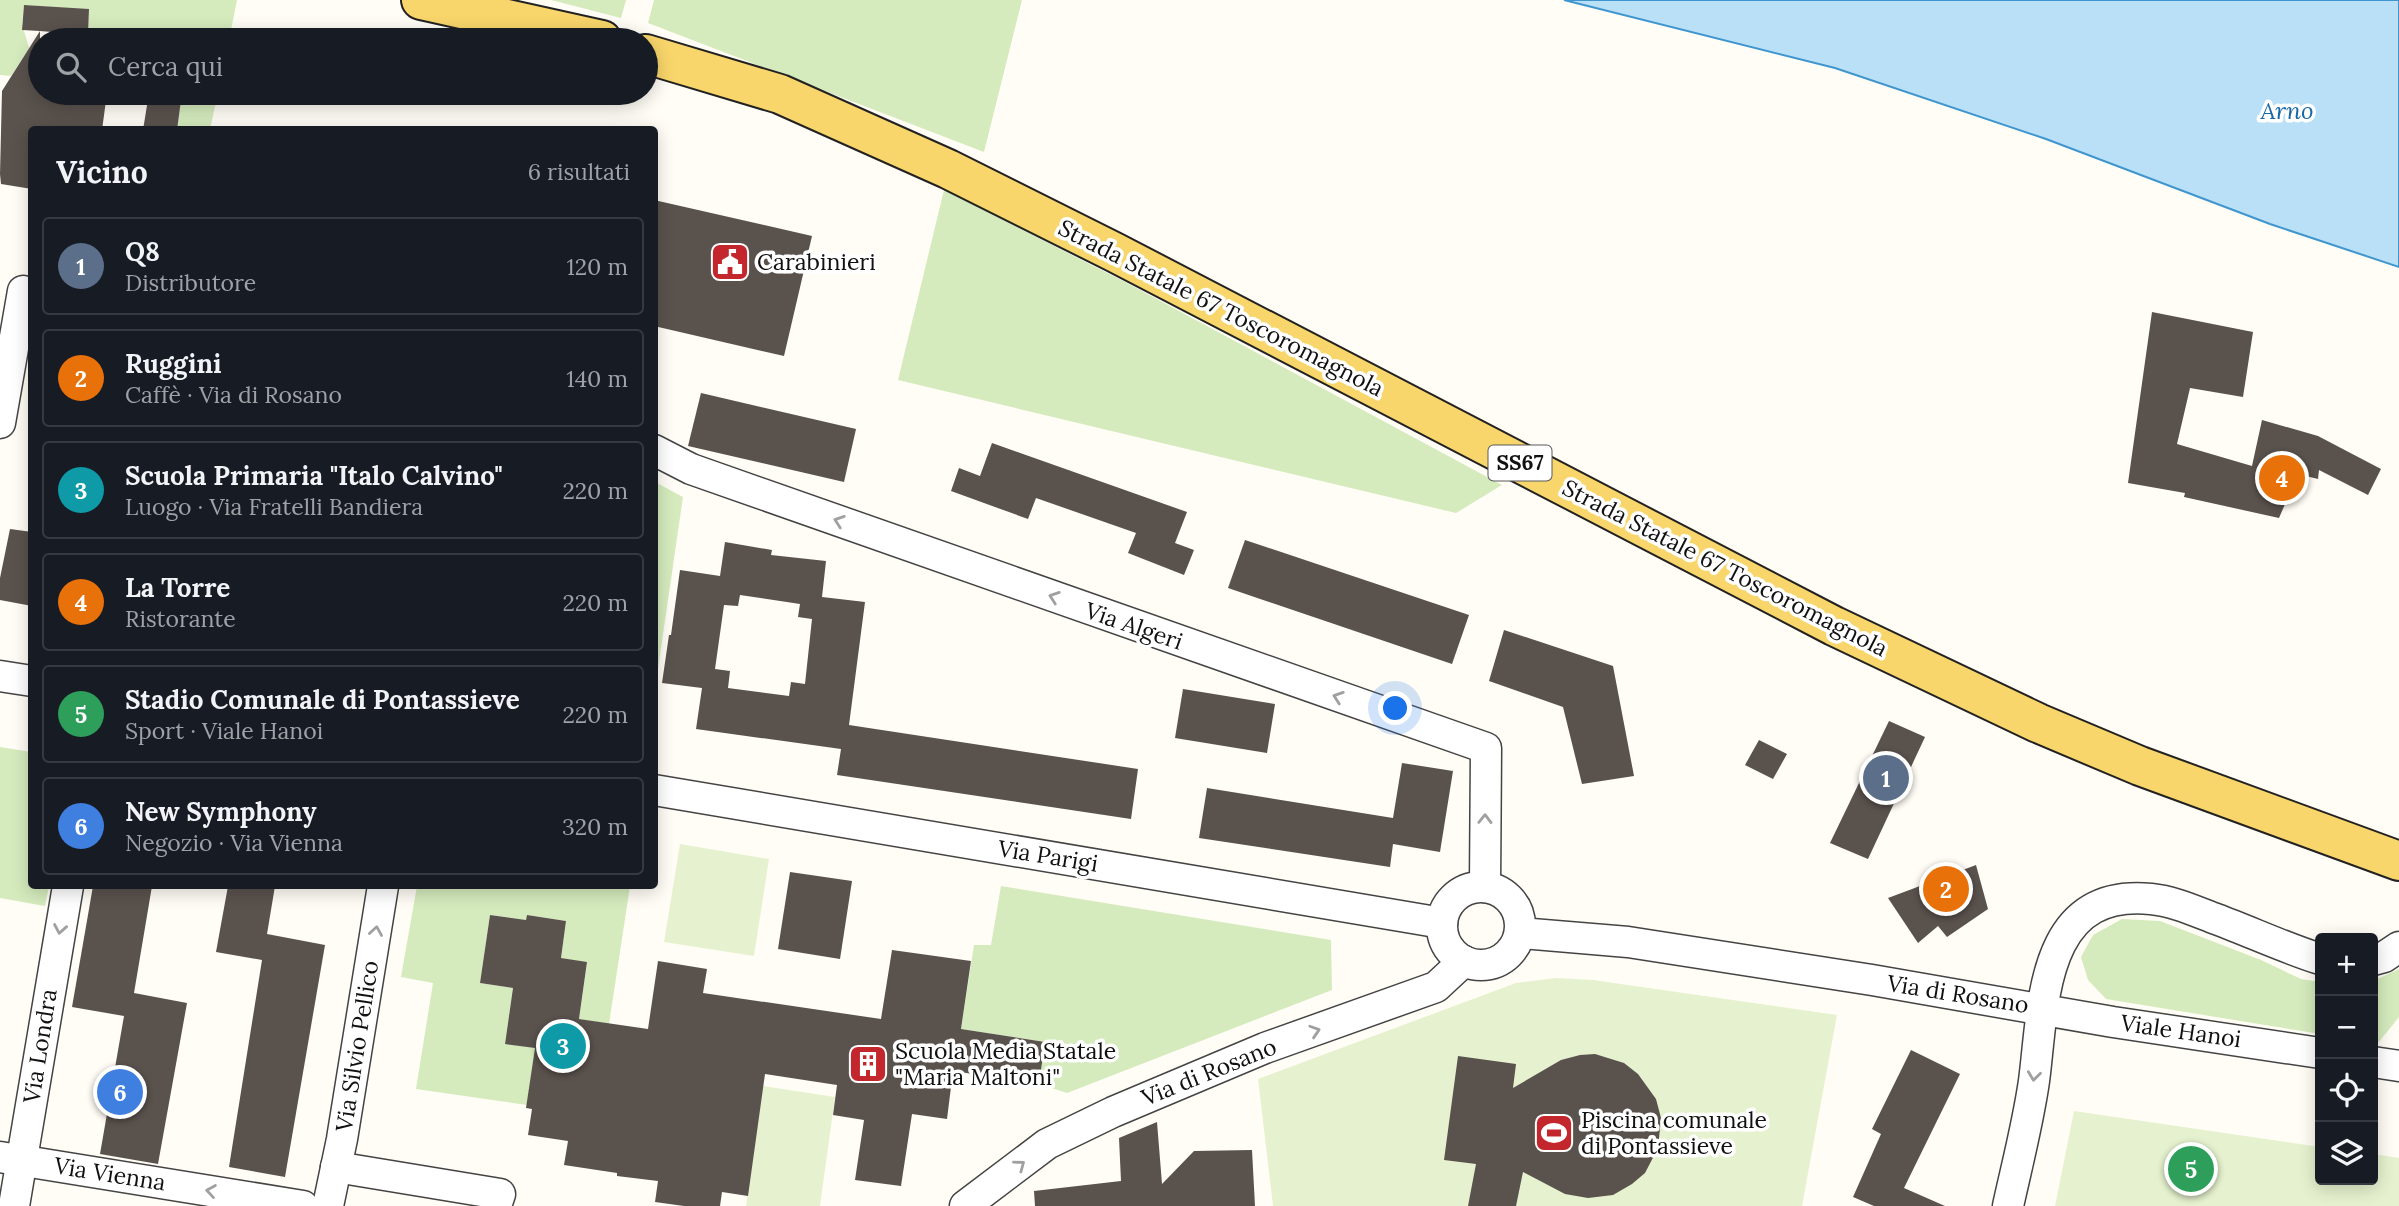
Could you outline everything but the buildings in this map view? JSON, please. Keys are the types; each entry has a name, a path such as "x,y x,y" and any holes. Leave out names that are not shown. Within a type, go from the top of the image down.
{"main road":[{"path":"421,0 548,28"},
{"name":"Strada Statale 67 Toscoromagnola","path":"658,58 780,94 948,169 1138,264 1822,620 2038,723 2140,766 2399,861"}],"street":[{"path":"0,423 18,290"},
{"name":"Via Algeri","path":"658,452 691,469 1486,748 1485,887"},
{"path":"0,677 28,680"},
{"name":"Via Parigi","path":"658,791 1442,923"},
{"path":"1485,887 1497,890 1516,906 1521,933 1511,953 1484,966 1464,961 1450,949 1442,923 1454,898 1473,888 1485,887"},
{"name":"Via Londra","path":"14,1206 11,1159 67,889"},
{"name":"Via Silvio Pellico","path":"328,1206 382,889"},
{"name":"Via di Rosano","path":"1521,933 1628,942 2042,1008 2053,956 2062,941 2088,911 2119,899 2152,899 2172,903 2315,957"},
{"path":"2378,959 2399,947"},
{"name":"Via di Rosano","path":"970,1204 1048,1144 1113,1112 1265,1048 1436,987 1464,961"},
{"path":"2008,1206 2033,1084 2042,1008"},
{"name":"Viale Hanoi","path":"2042,1008 2113,1022 2315,1052"},
{"path":"2378,1063 2399,1066"},
{"name":"Via Vienna","path":"11,1159 303,1206"},
{"path":"336,1167 498,1200"}],"green space":[{"path":"0,0 237,0 231,28 88,28 89,10 24,5 22,24 28,50 11,76 0,75"},
{"path":"551,0 626,0 621,18"},
{"path":"654,0 1022,0 984,152 648,23"},
{"path":"180,105 215,105 211,126 178,126"},
{"path":"944,190 1127,283 1502,485 1456,513 898,380"},
{"path":"658,484 683,497 658,668"},
{"path":"0,747 28,752 28,889 48,889 45,906 0,898"},
{"path":"680,844 769,859 754,956 664,942"},
{"path":"1001,886 1331,940 1332,990 1067,1093 1039,1084 1045,1042 961,1029 974,945 991,945"},
{"path":"416,889 630,889 609,1024 579,1019 587,963 561,958 566,921 527,915 526,920 490,915 480,983 513,988 505,1043 535,1048 527,1105 416,1089 433,983 401,977"},
{"path":"2122,919 2160,921 2261,960 2301,979 2315,981 2315,1033 2106,999 2088,980 2081,957 2093,935"},
{"path":"2399,969 2399,1017 2378,1043 2378,996 2378,979"},
{"path":"1556,978 1593,980 1837,1015 1802,1206 1273,1206 1258,1079 1516,983"},
{"path":"763,1086 835,1097 820,1206 746,1206"},
{"path":"2074,1111 2315,1146 2315,1185 2378,1185 2378,1155 2399,1158 2399,1206 2055,1206"}],"water":[{"name":"Arno","path":"1564,0 2399,0 2399,267 2270,224 2046,139 1835,68"}],"place":[{"name":"Carabinieri","path":"730,262"},
{"name":"La Torre","path":"2282,478"},
{"name":"Q8","path":"1886,778"},
{"name":"Ruggini","path":"1946,889"},
{"name":"Scuola Primaria \"Italo Calvino\"","path":"563,1046"},
{"name":"Scuola Media Statale \"Maria Maltoni\"","path":"868,1064"},
{"name":"New Symphony","path":"120,1092"},
{"name":"Piscina comunale di Pontassieve","path":"1554,1133"},
{"name":"Stadio Comunale di Pontassieve","path":"2191,1169"}]}
